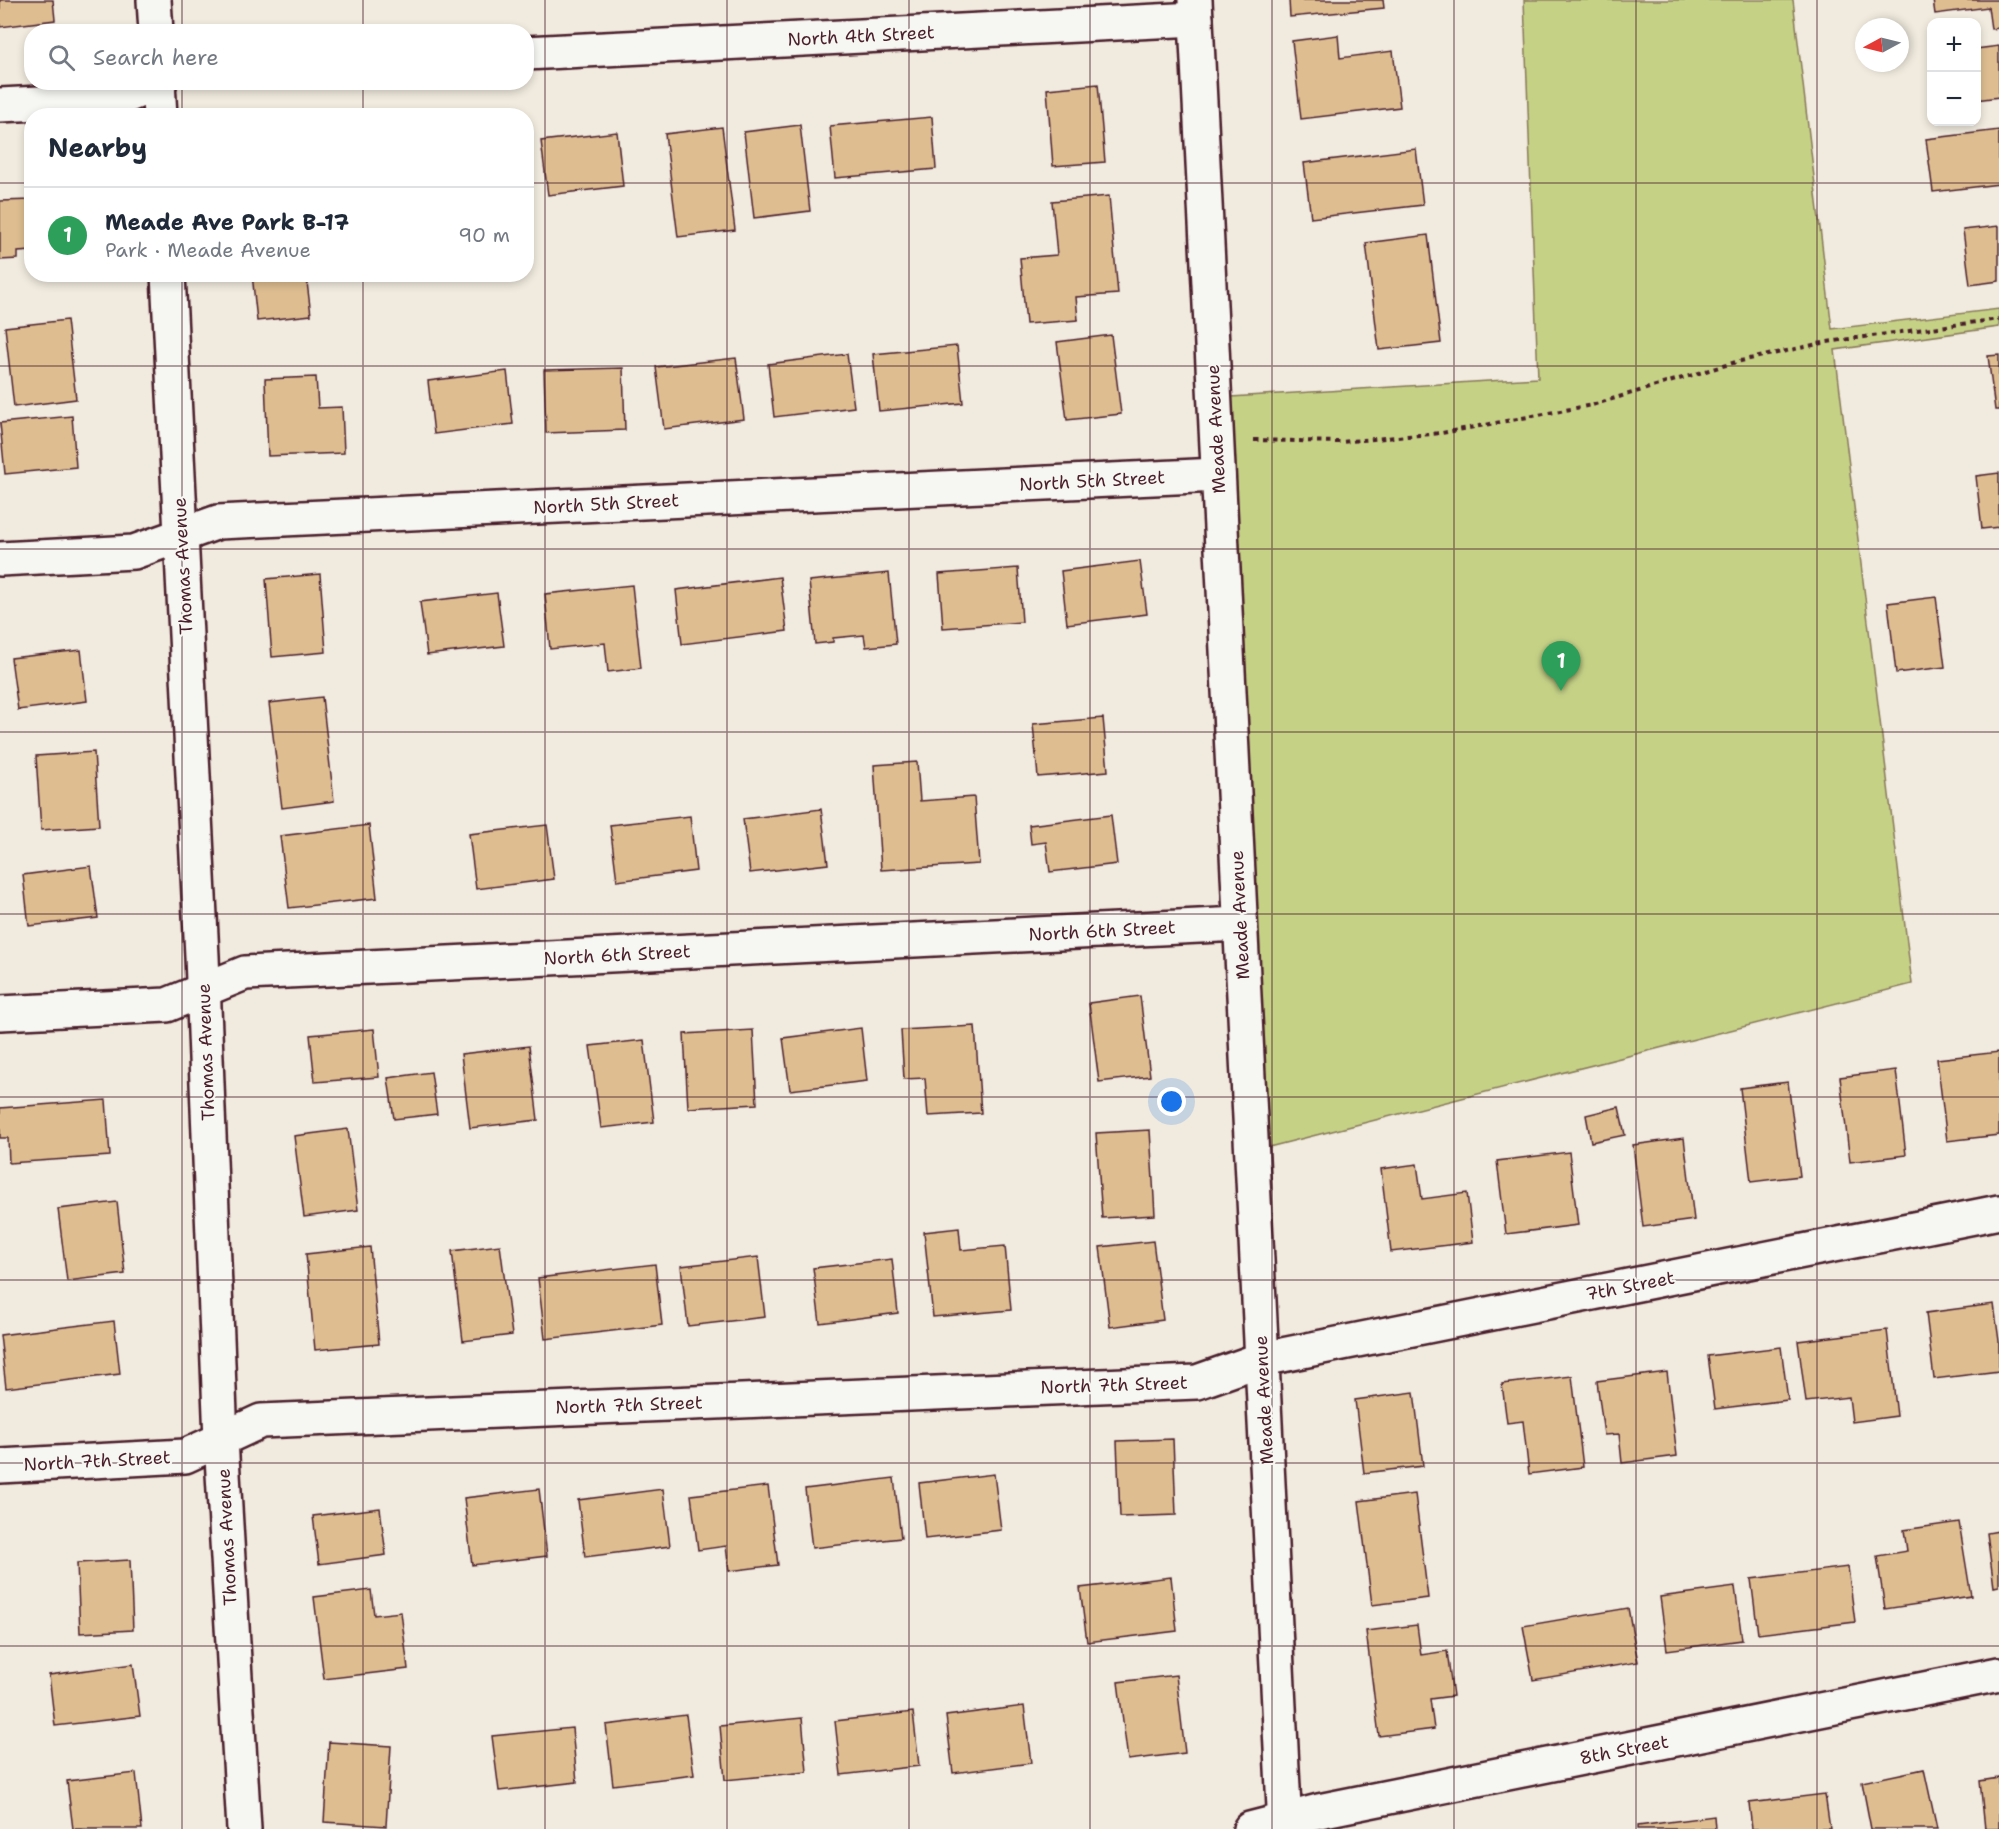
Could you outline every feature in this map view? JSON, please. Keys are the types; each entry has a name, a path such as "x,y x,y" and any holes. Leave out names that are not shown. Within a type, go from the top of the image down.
{"street":[{"path":"154,0 156,24"},
{"name":"North 4th Street","path":"534,52 1196,9"},
{"name":"Meade Avenue","path":"1196,9 1284,1824"},
{"path":"0,105 118,99 141,90"},
{"path":"159,90 160,108"},
{"name":"Thomas Avenue","path":"168,282 203,990 221,1440 244,1829"},
{"name":"North 5th Street","path":"0,559 134,552 218,522 1218,475"},
{"name":"North 6th Street","path":"0,1013 167,1005 245,973 1240,924"},
{"name":"7th Street","path":"1262,1359 1999,1212"},
{"name":"North 7th Street","path":"0,1466 185,1456 261,1421 1197,1382 1262,1359"},
{"name":"8th Street","path":"1250,1829 1284,1824 1999,1674"}],"path":[{"path":"1253,440 1340,442 1442,433 1592,405 1736,362 1827,342 1999,319"}],"green space":[{"path":"1524,0 1793,0 1832,329 1999,309 1999,327 1835,350 1912,984 1269,1147 1231,397 1538,378"}],"building":[{"path":"0,0 53,0 55,20 0,27"},
{"path":"1289,0 1383,0 1384,8 1290,17"},
{"path":"1933,0 1999,0 1999,28 1991,29 1988,7 1935,14"},
{"path":"1338,35 1340,58 1393,51 1400,107 1301,119 1292,41"},
{"path":"1999,46 1999,97 1981,99 1981,48"},
{"path":"1098,84 1105,162 1053,166 1047,89"},
{"path":"932,117 936,169 835,178 830,126"},
{"path":"800,125 810,211 754,218 744,132"},
{"path":"722,127 735,230 678,237 665,134"},
{"path":"1999,130 1999,184 1933,192 1926,139"},
{"path":"617,132 623,186 548,195 541,141"},
{"path":"1416,149 1423,205 1311,218 1304,163"},
{"path":"1109,196 1118,294 1076,297 1078,320 1026,324 1020,258 1057,255 1052,201"},
{"path":"24,200 24,252 18,252 18,259 0,260 0,201"},
{"path":"1999,226 1999,281 1970,285 1963,230"},
{"path":"1428,235 1441,343 1379,350 1366,243"},
{"path":"253,282 307,282 311,315 257,321"},
{"path":"67,320 76,399 14,407 5,327"},
{"path":"1111,335 1121,414 1067,420 1057,342"},
{"path":"957,346 963,403 879,411 873,354"},
{"path":"847,354 854,407 774,417 768,364"},
{"path":"1999,355 1999,410 1995,410 1988,356"},
{"path":"736,358 744,419 664,429 656,367"},
{"path":"623,368 625,430 546,433 544,370"},
{"path":"507,371 513,424 434,434 428,381"},
{"path":"316,377 318,408 342,407 344,453 268,456 265,379"},
{"path":"72,416 76,467 5,474 0,423"},
{"path":"1999,473 1999,527 1982,529 1976,476"},
{"path":"1140,561 1147,614 1067,624 1061,571"},
{"path":"1018,568 1022,622 943,628 939,574"},
{"path":"889,573 896,644 866,647 864,635 833,638 833,642 815,644 809,581"},
{"path":"320,574 326,652 272,657 266,579"},
{"path":"780,577 787,631 682,644 676,590"},
{"path":"632,585 641,668 608,672 605,643 550,649 545,594"},
{"path":"497,593 504,646 427,655 420,602"},
{"path":"1936,597 1945,667 1896,673 1888,603"},
{"path":"81,650 87,701 18,710 11,658"},
{"path":"322,697 334,801 282,808 269,703"},
{"path":"1103,718 1108,771 1038,777 1033,724"},
{"path":"94,752 99,826 41,830 36,756"},
{"path":"917,762 920,801 974,797 979,864 881,870 874,765"},
{"path":"821,809 828,864 750,873 743,819"},
{"path":"1111,815 1117,864 1050,872 1046,842 1031,844 1029,825"},
{"path":"690,816 696,871 617,881 610,825"},
{"path":"369,825 377,898 289,908 280,836"},
{"path":"547,825 554,879 476,889 469,834"},
{"path":"91,866 98,918 29,926 23,875"},
{"path":"1140,996 1150,1076 1099,1082 1089,1003"},
{"path":"975,1026 981,1113 928,1116 925,1078 904,1079 901,1030"},
{"path":"861,1028 867,1081 790,1090 783,1038"},
{"path":"374,1029 379,1077 315,1082 310,1035"},
{"path":"753,1030 757,1104 688,1108 684,1034"},
{"path":"644,1040 654,1122 601,1128 590,1046"},
{"path":"529,1046 538,1120 470,1128 461,1054"},
{"path":"1999,1052 1999,1135 1947,1141 1937,1059"},
{"path":"1896,1070 1906,1155 1850,1162 1840,1077"},
{"path":"431,1072 437,1114 394,1119 388,1078"},
{"path":"1788,1082 1800,1176 1751,1182 1740,1088"},
{"path":"106,1100 110,1156 9,1163 8,1138 0,1138 0,1108"},
{"path":"1619,1107 1625,1135 1591,1142 1586,1115"},
{"path":"348,1129 358,1210 304,1217 294,1136"},
{"path":"1150,1130 1155,1215 1102,1218 1096,1133"},
{"path":"1684,1138 1694,1220 1643,1227 1633,1145"},
{"path":"1569,1152 1578,1225 1506,1234 1497,1161"},
{"path":"1417,1164 1422,1199 1467,1193 1473,1242 1391,1252 1381,1169"},
{"path":"117,1202 125,1274 67,1281 58,1209"},
{"path":"959,1228 961,1250 1005,1246 1011,1310 933,1317 924,1232"},
{"path":"1153,1241 1163,1320 1110,1327 1100,1247"},
{"path":"500,1245 512,1335 463,1341 452,1251"},
{"path":"370,1247 379,1344 315,1350 306,1254"},
{"path":"758,1257 765,1317 688,1326 681,1266"},
{"path":"892,1259 898,1313 820,1323 813,1268"},
{"path":"655,1264 662,1325 545,1339 538,1278"},
{"path":"1994,1304 1999,1341 1999,1371 1934,1379 1926,1313"},
{"path":"114,1321 120,1374 6,1388 0,1335"},
{"path":"1887,1330 1897,1416 1852,1422 1849,1397 1806,1402 1798,1341"},
{"path":"1781,1347 1788,1400 1715,1409 1708,1356"},
{"path":"1667,1372 1677,1456 1622,1463 1619,1434 1604,1435 1597,1381"},
{"path":"1572,1376 1583,1467 1529,1474 1523,1421 1507,1423 1502,1384"},
{"path":"1414,1392 1423,1466 1364,1473 1355,1400"},
{"path":"1173,1439 1176,1515 1120,1517 1117,1441"},
{"path":"994,1474 1001,1530 925,1539 919,1483"},
{"path":"894,1478 901,1538 812,1548 805,1489"},
{"path":"768,1486 778,1565 729,1571 726,1546 698,1550 691,1495"},
{"path":"539,1489 547,1556 472,1565 464,1498"},
{"path":"663,1489 670,1546 585,1557 578,1500"},
{"path":"1415,1494 1428,1598 1372,1605 1359,1501"},
{"path":"380,1508 386,1555 319,1564 313,1516"},
{"path":"1959,1522 1971,1596 1885,1609 1877,1556 1907,1551 1904,1530"},
{"path":"1999,1531 1999,1586 1994,1587 1987,1533"},
{"path":"130,1560 133,1630 80,1633 77,1563"},
{"path":"1848,1567 1855,1622 1758,1634 1751,1579"},
{"path":"1171,1577 1177,1631 1087,1642 1080,1588"},
{"path":"1735,1587 1742,1640 1667,1650 1660,1597"},
{"path":"371,1590 374,1615 401,1612 408,1669 324,1679 314,1597"},
{"path":"1628,1608 1638,1662 1533,1680 1523,1626"},
{"path":"1417,1625 1421,1655 1447,1651 1453,1696 1430,1699 1434,1729 1379,1736 1366,1631"},
{"path":"133,1664 140,1716 55,1726 49,1675"},
{"path":"1176,1675 1185,1753 1128,1760 1118,1682"},
{"path":"1024,1706 1031,1763 953,1773 946,1716"},
{"path":"913,1712 919,1766 841,1775 835,1721"},
{"path":"686,1715 694,1775 613,1785 606,1725"},
{"path":"802,1718 807,1772 725,1780 720,1726"},
{"path":"572,1728 577,1782 499,1791 492,1736"},
{"path":"329,1742 391,1746 386,1826 324,1822"},
{"path":"1924,1769 1937,1829 1871,1829 1862,1782"},
{"path":"136,1773 142,1829 73,1829 67,1781"},
{"path":"1999,1778 1999,1829 1985,1829 1980,1781"},
{"path":"1825,1794 1830,1829 1752,1829 1749,1803"},
{"path":"1714,1816 1715,1829 1638,1829 1638,1826"}],"place":[{"name":"Meade Ave Park B-17","path":"1561,691"}]}
